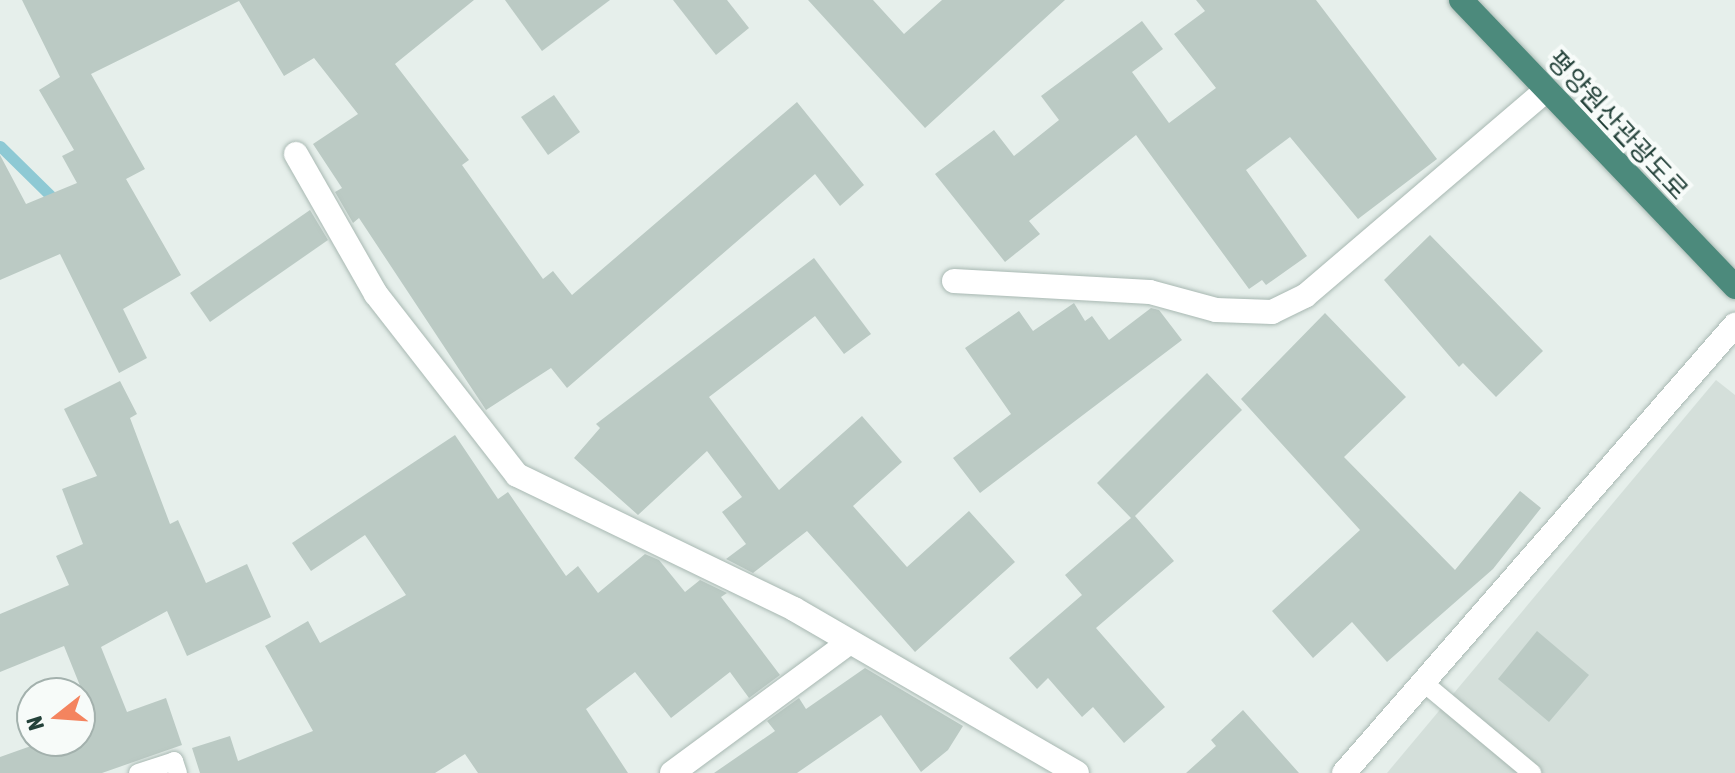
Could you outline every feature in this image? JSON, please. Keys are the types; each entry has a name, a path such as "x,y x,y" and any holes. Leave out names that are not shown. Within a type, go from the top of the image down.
{"highway":[{"name":"평양원산관광도로","path":"1461,0 1735,287"}],"street":[{"path":"954,281 1150,292 1216,310 1272,312 1305,296 1545,91"},
{"path":"296,154 376,294 517,475 794,609 847,644 1063,771"},
{"path":"1344,773 1735,325"},
{"path":"672,773 847,644"}],"lane":[{"path":"1424,683 1532,773"},
{"path":"138,773 174,761 178,773"}],"shaded area":[{"path":"1716,380 1735,395 1735,773 1387,773"}],"building":[{"path":"22,0 474,0 395,64 469,160 462,165 543,279 553,271 572,295 797,102 864,185 840,206 815,174 567,388 551,368 486,410 359,218 353,223 335,192 342,188 313,144 358,114 314,58 284,76 239,1 91,74 145,169 126,179 181,275 123,309 147,358 119,373 60,254 0,280 0,155 26,204 77,183 62,156 74,150 39,90 60,77"},
{"path":"505,0 610,0 542,51"},
{"path":"673,0 727,0 749,28 716,55"},
{"path":"808,0 873,0 904,34 942,0 1065,0 925,128"},
{"path":"1196,0 1316,0 1437,159 1358,219 1290,137 1246,170 1307,256 1266,285 1262,280 1249,289 1136,135 1029,221 1040,234 1005,262 935,174 994,130 1014,156 1059,120 1041,96 1142,21 1163,49 1132,72 1169,123 1216,88 1174,34 1205,11"},
{"path":"554,95 580,132 548,155 521,117"},
{"path":"310,210 328,240 210,322 190,293"},
{"path":"1430,235 1543,351 1496,397 1463,363 1459,367 1384,280"},
{"path":"814,258 871,334 844,354 815,316 709,397 779,490 862,416 902,462 853,506 907,567 969,511 1015,562 915,652 807,531 753,573 726,559 746,544 722,512 742,497 707,451 638,515 574,458 600,428 596,424"},
{"path":"1074,303 1085,321 1092,316 1109,340 1151,308 1159,310 1182,340 980,493 953,458 1011,414 965,348 1019,311 1033,331"},
{"path":"1325,313 1406,397 1344,457 1455,570 1520,491 1541,508 1493,569 1387,662 1352,622 1313,658 1272,611 1360,530 1241,399"},
{"path":"1207,373 1242,410 1135,516 1174,561 1096,628 1165,707 1124,743 1093,707 1082,717 1048,678 1037,689 1009,658 1082,595 1065,575 1131,518 1097,483"},
{"path":"120,381 137,414 130,418 170,524 178,520 206,583 247,564 271,617 187,656 167,611 101,647 127,712 166,698 182,745 102,773 0,773 0,757 16,751 16,757 96,757 96,677 76,677 64,646 0,672 0,614 69,585 56,556 83,544 62,489 97,476 64,409"},
{"path":"455,435 498,499 508,492 566,576 578,566 598,593 645,554 659,560 685,592 700,580 727,593 721,597 780,675 749,698 730,672 671,718 635,672 586,709 628,773 478,773 465,754 435,773 200,773 192,748 230,736 238,761 313,731 265,646 308,621 320,643 406,595 365,535 311,571 292,543"},
{"path":"1537,631 1589,675 1549,722 1498,679"},
{"path":"865,668 963,726 948,750 921,772 881,715 797,773 714,773 775,731 767,721 799,698 806,709"},
{"path":"1243,710 1299,773 1186,773 1216,746 1211,740"}],"waterway":[{"path":"0,146 58,203"}]}
